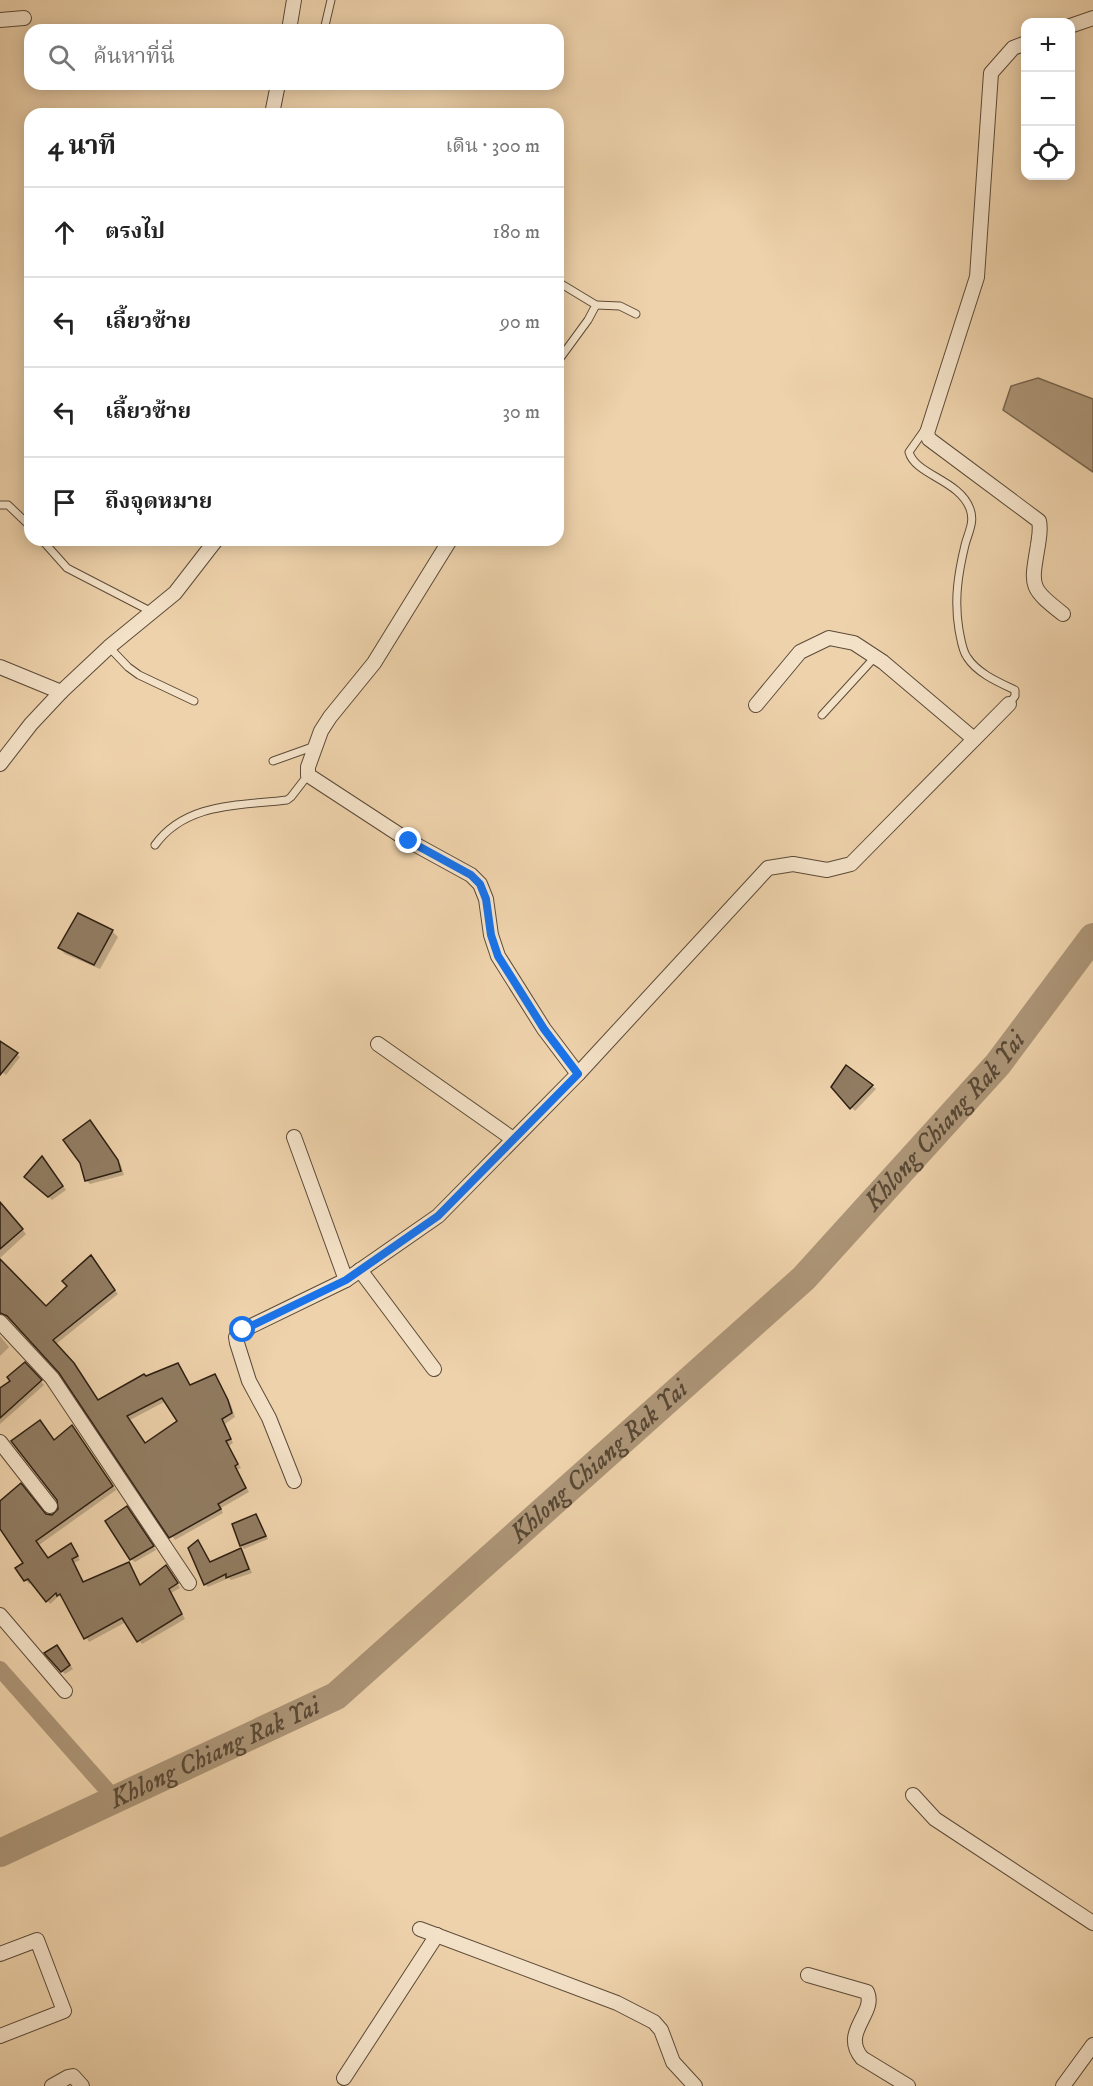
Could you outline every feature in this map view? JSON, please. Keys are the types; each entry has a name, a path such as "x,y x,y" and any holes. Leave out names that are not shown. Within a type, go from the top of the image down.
{"street":[{"path":"290,24 294,0"},
{"path":"0,20 24,18"},
{"path":"1075,25 1093,18"},
{"path":"1021,45 1013,48 991,73 976,277 927,433 929,439 1039,521 1039,537 1033,573 1035,588 1046,601 1063,614"},
{"path":"273,108 277,90"},
{"path":"0,764 60,692 109,647 175,593 211,546"},
{"path":"446,546 370,669 321,731 308,767 308,775 409,841 471,875 480,884 486,899 491,935 498,956 544,1029 578,1074"},
{"path":"756,705 801,652 829,638 854,643 875,657 974,739"},
{"path":"0,667 60,692"},
{"path":"294,1481 269,1418 249,1381 236,1337 239,1332 346,1280 438,1216 578,1074 768,868 793,864 827,870 851,864 1009,704"},
{"path":"378,1044 513,1139"},
{"path":"294,1137 346,1280"},
{"path":"360,1270 434,1369"},
{"path":"0,1322 52,1378 189,1583"},
{"path":"0,1442 50,1506"},
{"path":"0,1615 65,1691"},
{"path":"913,1795 935,1819 1093,1923"},
{"path":"420,1929 642,2014 661,2030 673,2061 695,2086"},
{"path":"344,2078 437,1935"},
{"path":"0,1954 37,1940 64,2011 0,2036"},
{"path":"808,1975 867,1992 868,2001 855,2037 854,2045 857,2052 862,2058 908,2086"},
{"path":"1063,2086 1093,2045"},
{"path":"52,2086 68,2076 73,2076 82,2086"}],"lane":[{"path":"325,24 331,0"},
{"path":"564,286 595,307 620,306 636,314"},
{"path":"564,353 595,307"},
{"path":"928,426 909,452 917,465 964,497 971,512 972,523 956,586 956,610 960,638 966,656 981,672 1015,690 1015,696 1009,704"},
{"path":"0,505 8,506 24,521"},
{"path":"47,546 67,568 152,612"},
{"path":"109,647 139,675 194,701"},
{"path":"822,715 875,657"},
{"path":"273,761 315,746"},
{"path":"155,845 172,826 200,812 212,808 286,800 308,775"}],"shaded area":[{"path":"1038,378 1093,399 1093,472 1003,410 1011,386"}],"building":[{"path":"78,913 113,930 94,965 58,948"},
{"path":"0,1041 18,1053 0,1075"},
{"path":"846,1065 873,1085 850,1109 831,1087"},
{"path":"90,1120 118,1160 121,1171 85,1181 80,1163 63,1140"},
{"path":"42,1156 63,1186 48,1197 24,1177"},
{"path":"0,1202 23,1229 0,1249"},
{"path":"91,1255 115,1290 53,1340 74,1363 98,1400 144,1374 146,1376 178,1363 190,1385 215,1374 228,1400 232,1413 222,1419 231,1439 226,1441 238,1464 235,1466 246,1488 218,1504 221,1509 169,1538 59,1373 7,1316 0,1313 0,1259 46,1306 67,1286 62,1281","holes":["162,1398 177,1421 145,1443 127,1416"]},
{"path":"25,1362 42,1380 0,1418 0,1388 10,1381 7,1377"},
{"path":"40,1420 54,1440 72,1425 113,1486 36,1541 48,1558 71,1543 78,1556 72,1559 83,1582 129,1562 140,1585 166,1565 178,1583 169,1589 182,1614 137,1642 122,1618 84,1639 60,1594 57,1596 56,1593 46,1602 28,1579 24,1581 15,1568 23,1563 0,1529 0,1501 21,1483 46,1514 52,1515 58,1509 57,1500 11,1441"},
{"path":"127,1506 154,1546 130,1560 105,1521"},
{"path":"256,1514 266,1536 240,1546 232,1524"},
{"path":"198,1540 210,1562 241,1548 249,1569 226,1578 226,1574 204,1585 188,1548"},
{"path":"57,1645 70,1665 61,1672 44,1653"}],"waterway":[{"name":"Khlong Chiang Rak Yai","path":"0,1853 336,1696 804,1278 998,1064 1093,937"},
{"path":"0,1669 115,1799"}],"route":[{"path":"243,1330 346,1280 438,1216 578,1074 544,1029 498,956 491,935 486,899 480,884 471,875 409,841"}]}
